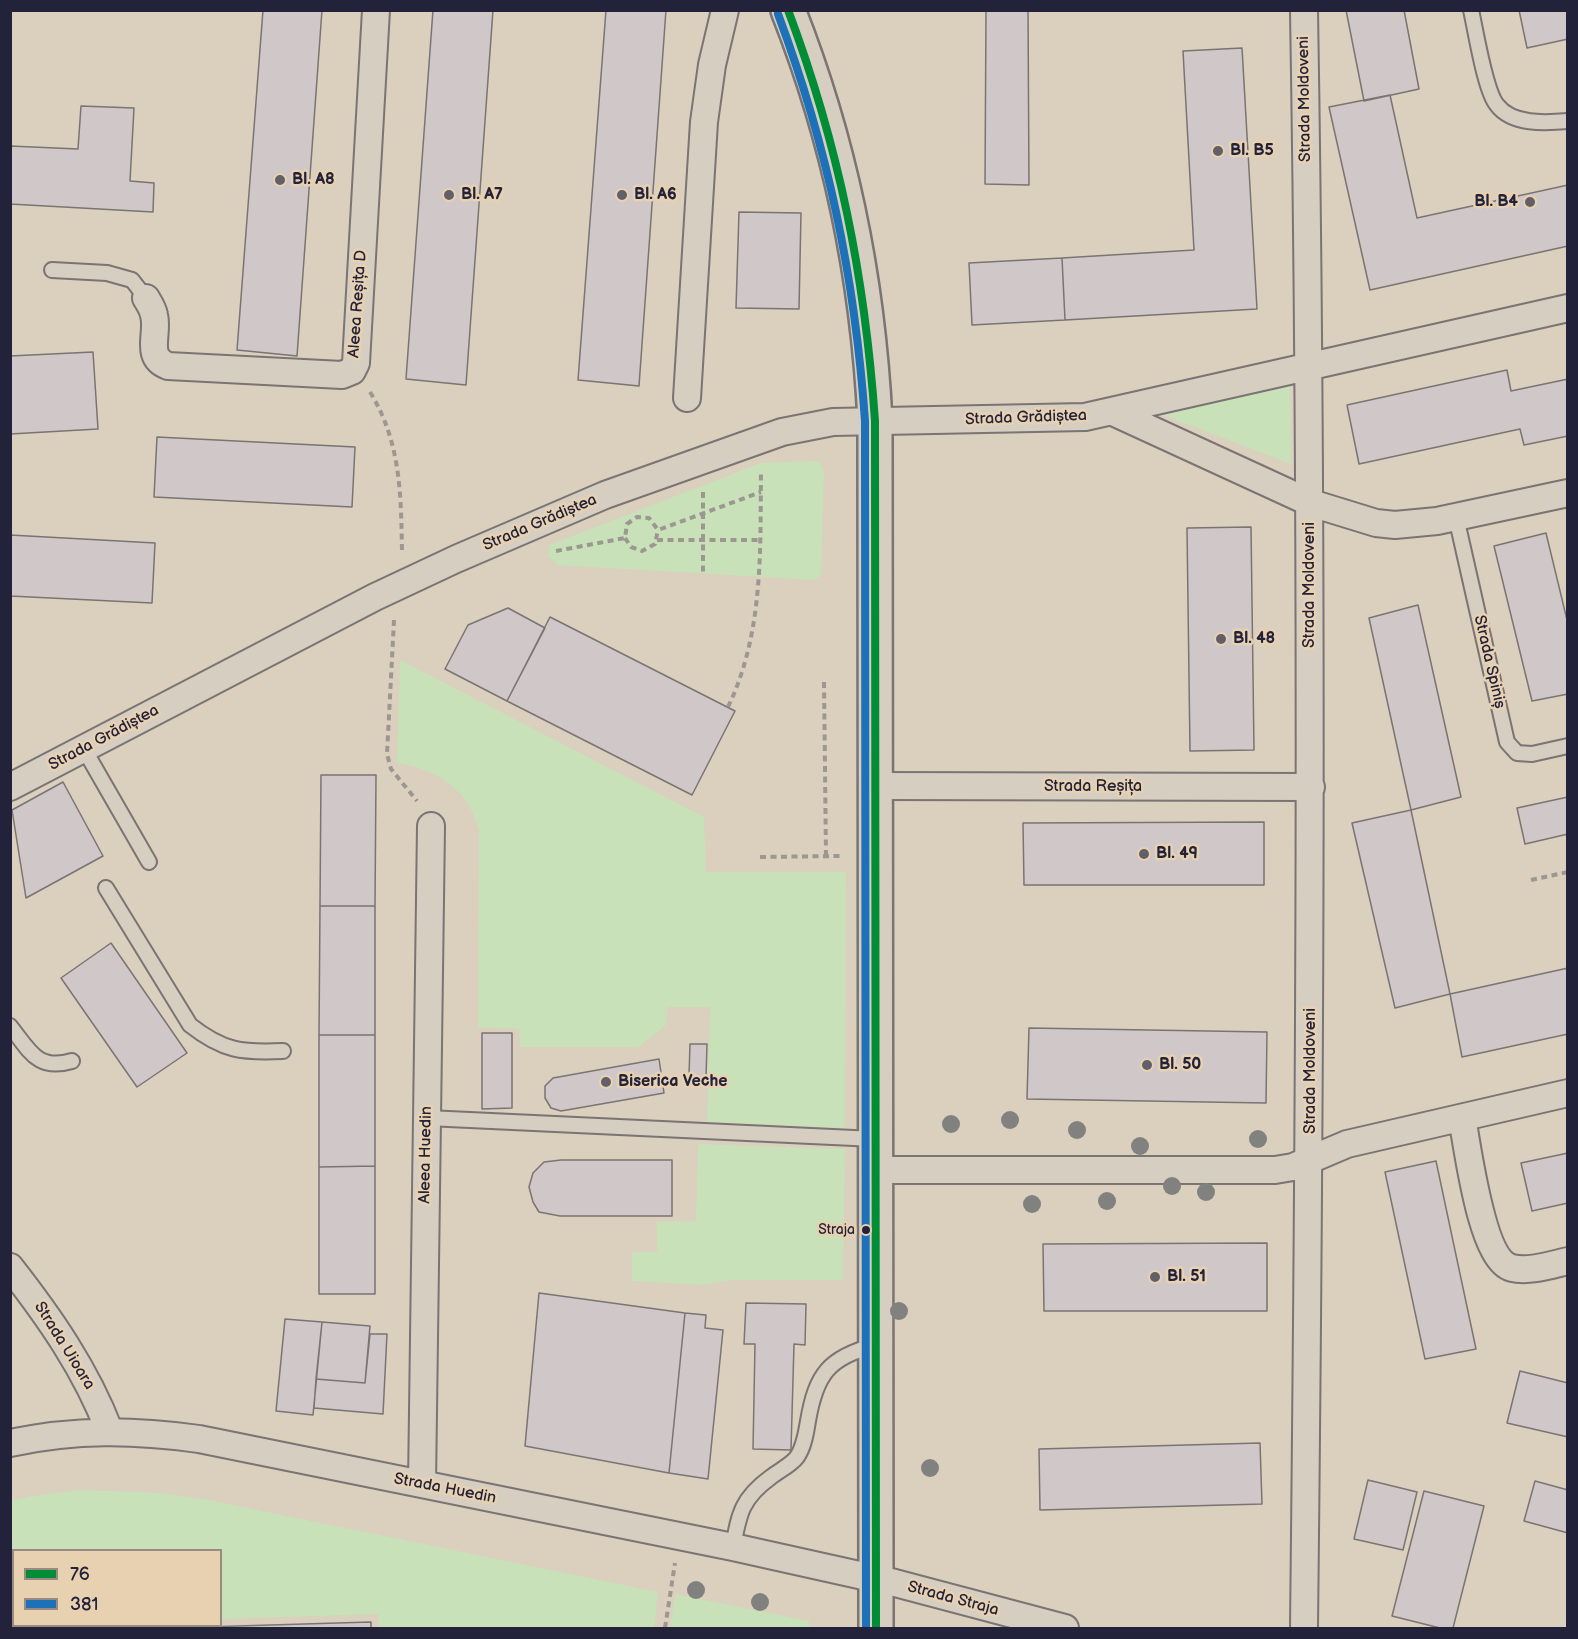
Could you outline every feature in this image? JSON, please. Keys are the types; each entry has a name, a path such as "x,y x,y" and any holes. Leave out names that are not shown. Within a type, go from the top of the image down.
{"street":[{"name":"Aleea Reșița D","path":"146,298 155,316 154,353 160,363 168,366 342,375 352,371 356,363 376,10"},
{"path":"687,398 704,122 712,65 725,10"},
{"path":"788,10 834,148 858,250 870,332 875,421 876,1629"},
{"name":"Strada Moldoveni","path":"1304,10 1311,504 1310,1159 1304,1629"},
{"name":"Strada Grădiștea","path":"10,787 402,584 605,495 762,438 818,424 1085,417 1568,308"},
{"path":"1113,412 1311,504 1352,518 1386,524 1413,524 1568,493"},
{"name":"Strada Reșița","path":"876,786 1311,787"},
{"name":"Aleea Huedin","path":"422,1484 431,826"},
{"name":"Strada Moldoveni","path":"1310,1159 1347,1144 1568,1093"},
{"path":"1462,1118 1487,1239 1498,1259 1512,1268 1538,1267 1568,1261"},
{"path":"875,1155 1275,1170 1293,1167 1310,1159"},
{"name":"Strada Uioara","path":"10,1267 76,1361 97,1399 109,1430"},
{"name":"Strada Huedin","path":"10,1443 55,1434 109,1430 199,1439 680,1536 876,1579"},
{"name":"Strada Straja","path":"876,1579 1065,1629"}],"lane":[{"path":"1471,10 1489,88 1496,105 1510,116 1527,121 1568,121"},
{"path":"52,270 107,273 132,280 146,298"},
{"name":"Strada Spiniș","path":"1456,517 1507,742 1516,753 1532,754 1568,746"},
{"path":"84,749 149,862"},
{"path":"106,888 190,1025 210,1040 228,1048 250,1053 283,1051"},
{"path":"10,1026 42,1063 51,1066 72,1061"},
{"path":"427,1118 875,1155"},
{"path":"733,1547 739,1514 746,1499 797,1457 806,1432 812,1399 827,1369 844,1356 876,1345"}],"path":[{"path":"352,371 365,385 380,409 394,445 401,481 402,584"},
{"path":"728,707 743,671 756,618 762,438"},
{"path":"703,486 704,572"},
{"path":"658,530 761,492"},
{"path":"637,517 649,518 658,530 657,540 652,547 642,551 631,548 625,538 627,524 637,517"},
{"path":"556,551 625,538"},
{"path":"657,540 760,540"},
{"path":"394,620 387,754 391,769 424,808 431,826"},
{"path":"824,682 826,856"},
{"path":"760,857 876,855"},
{"path":"1531,880 1568,872"},
{"path":"665,1629 680,1536"}],"green space":[{"path":"1290,386 1291,464 1158,413"},
{"path":"818,461 824,470 821,575 814,580 557,565 548,556 549,545 761,463"},
{"path":"400,660 704,817 706,872 846,872 845,1128 707,1122 710,1007 668,1007 666,1025 638,1047 520,1047 519,1029 478,1027 479,832 468,804 450,784 426,771 397,763"},
{"path":"698,1144 845,1149 843,1280 732,1280 701,1285 632,1281 632,1252 657,1252 657,1222 696,1221"},
{"path":"80,1490 160,1493 209,1500 658,1592 654,1628 379,1628 378,1614 222,1619 222,1549 12,1549 11,1569 11,1501"},
{"path":"675,1594 809,1621 809,1628 670,1628"}],"building":[{"name":"Bl. A8","path":"263,10 322,10 297,356 237,350"},
{"name":"Bl. A7","path":"433,10 493,10 466,385 406,379"},
{"name":"Bl. A6","path":"606,10 666,10 639,386 578,380"},
{"path":"986,10 1028,10 1029,185 985,184"},
{"path":"1346,10 1404,10 1419,89 1364,101"},
{"path":"1519,10 1568,10 1568,39 1527,48"},
{"name":"Bl. B5","path":"1242,48 1257,309 1065,320 1062,258 1194,250 1183,51"},
{"name":"Bl. B4","path":"1390,95 1417,218 1568,185 1568,246 1370,290 1329,107"},
{"path":"81,106 134,108 130,181 154,183 153,212 10,204 10,146 78,149"},
{"path":"739,212 801,213 799,309 736,308"},
{"path":"1062,258 1065,320 972,325 969,263"},
{"path":"93,352 98,429 10,434 10,356"},
{"path":"1507,370 1511,391 1568,379 1568,436 1524,445 1520,429 1359,464 1347,405"},
{"path":"157,437 355,447 352,507 154,497"},
{"name":"Bl. 48","path":"1251,527 1254,750 1190,751 1187,528"},
{"path":"1546,533 1568,624 1568,694 1532,701 1494,546"},
{"path":"10,535 155,543 152,603 10,596"},
{"path":"1418,605 1461,797 1411,810 1369,618"},
{"path":"508,608 545,628 507,701 445,669 468,625"},
{"path":"550,617 735,711 692,795 507,701"},
{"path":"321,775 376,775 375,906 320,906"},
{"path":"63,782 103,856 26,898 12,810"},
{"path":"1568,797 1568,834 1525,844 1517,808"},
{"path":"1411,810 1450,994 1395,1008 1352,823"},
{"name":"Bl. 49","path":"1264,822 1264,885 1024,885 1023,823"},
{"path":"320,906 375,906 375,1035 319,1035"},
{"path":"111,943 187,1053 137,1087 61,978"},
{"path":"1568,968 1568,1034 1462,1057 1450,994"},
{"name":"Bl. 50","path":"1029,1028 1267,1032 1266,1103 1027,1099"},
{"path":"482,1033 512,1033 512,1108 482,1109"},
{"path":"319,1035 375,1035 375,1166 319,1167"},
{"path":"690,1044 707,1044 706,1077 689,1076"},
{"name":"Biserica Veche","path":"659,1059 664,1093 561,1111 551,1108 545,1098 545,1086 553,1078"},
{"path":"1568,1153 1568,1203 1532,1211 1521,1163"},
{"path":"672,1160 672,1216 560,1216 539,1212 533,1202 529,1187 533,1173 544,1162"},
{"path":"1436,1161 1476,1349 1425,1359 1385,1172"},
{"path":"375,1166 375,1294 319,1294 319,1167"},
{"name":"Bl. 51","path":"1267,1243 1267,1311 1044,1311 1043,1244"},
{"path":"539,1293 685,1313 669,1473 525,1446"},
{"path":"746,1303 806,1304 805,1345 794,1344 791,1450 753,1449 755,1344 744,1344"},
{"path":"685,1313 706,1315 705,1328 723,1330 708,1479 669,1473"},
{"path":"285,1319 322,1322 313,1415 276,1411"},
{"path":"322,1322 370,1326 365,1383 316,1379"},
{"path":"370,1334 387,1334 383,1414 314,1408 316,1379 365,1383"},
{"path":"1520,1371 1568,1383 1568,1437 1507,1423"},
{"path":"1260,1443 1262,1504 1040,1510 1039,1449"},
{"path":"1368,1480 1417,1492 1403,1550 1354,1539"},
{"path":"1535,1481 1568,1490 1568,1533 1524,1521"},
{"path":"1424,1491 1484,1506 1453,1628 1440,1628 1392,1616"},
{"path":"10,1576 12,1576 12,1627 171,1627 171,1628 10,1628"},
{"path":"371,1622 371,1628 171,1628"}],"transit line":[{"name":"76","path":"788,10 822,111 847,213 864,315 875,421 876,1628"},
{"name":"381","path":"778,14 811,114 836,214 854,316 865,421 866,1628"}],"place":[{"name":"Bl. B5","path":"1218,151"},
{"name":"Bl. A8","path":"280,180"},
{"name":"Bl. A7","path":"449,195"},
{"name":"Bl. A6","path":"622,195"},
{"name":"Bl. B4","path":"1530,202"},
{"name":"Bl. 48","path":"1221,639"},
{"name":"Bl. 49","path":"1144,854"},
{"name":"Bl. 50","path":"1147,1065"},
{"name":"Biserica Veche","path":"606,1082"},
{"name":"Straja","path":"866,1230"},
{"name":"Bl. 51","path":"1155,1277"}]}
